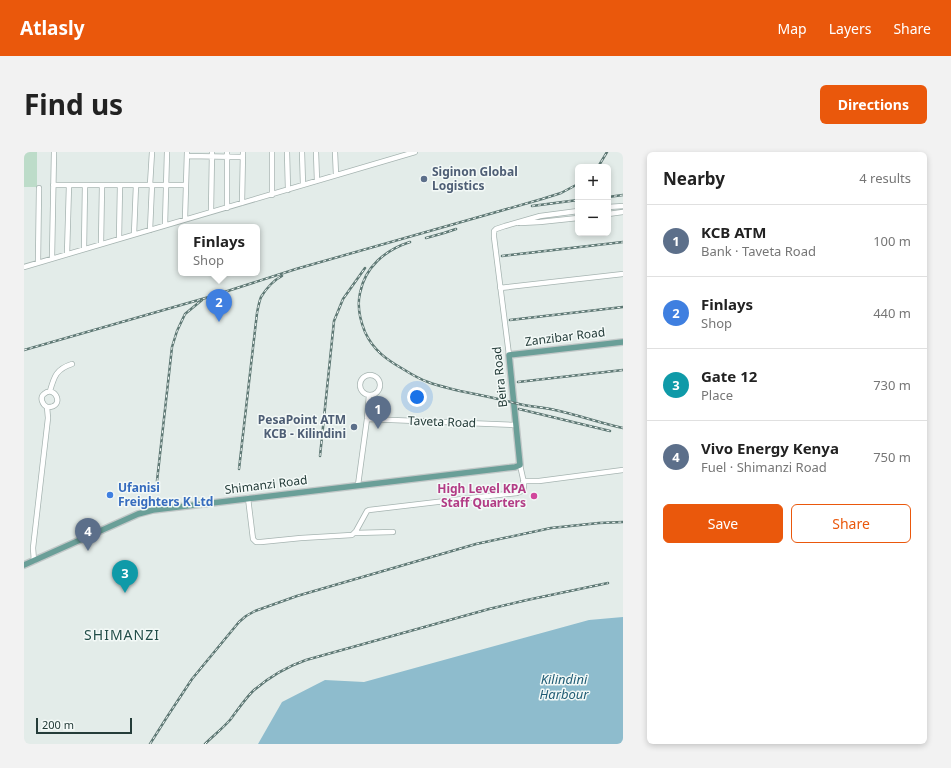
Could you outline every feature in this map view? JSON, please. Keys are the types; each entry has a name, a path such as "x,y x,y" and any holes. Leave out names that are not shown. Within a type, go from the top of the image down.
{"main road":[{"name":"Zanzibar Road","path":"509,355 623,342"},
{"name":"Beira Road","path":"509,355 520,464"},
{"name":"Shimanzi Road","path":"24,565 146,511 515,467 520,464"}],"street":[{"path":"52,258 54,152"},
{"path":"150,230 152,152"},
{"path":"166,225 168,152"},
{"path":"272,152 272,195"},
{"path":"287,152 288,190"},
{"path":"302,152 303,185"},
{"path":"316,152 317,181"},
{"path":"335,152 336,175"},
{"path":"24,267 415,152"},
{"path":"185,220 187,154 243,155 242,203"},
{"path":"211,212 212,154"},
{"path":"227,208 228,155"},
{"path":"53,184 186,185"},
{"path":"67,254 69,185"},
{"path":"84,249 85,185"},
{"path":"100,244 102,185"},
{"path":"119,239 120,185"},
{"path":"134,234 136,185"},
{"path":"38,263 39,188"},
{"path":"611,208 623,206"},
{"path":"513,224 540,216 575,211"},
{"path":"611,214 623,212"},
{"path":"513,224 575,218"},
{"name":"Beira Road","path":"509,355 494,231 513,224"},
{"path":"500,288 623,274"},
{"path":"50,391 54,377 58,371 72,364"},
{"path":"370,375 376,377 380,382 380,385 378,391 372,395 369,395 363,392 360,383 364,377 370,375"},
{"path":"34,561 33,548 48,418 47,407 42,401 42,397 44,393 50,391 57,396 58,400 51,408 47,407"},
{"path":"358,485 369,395"},
{"name":"Taveta Road","path":"367,419 516,425"},
{"path":"355,533 369,510 517,493 524,490 520,464"},
{"path":"523,481 539,481 623,470"},
{"path":"248,498 253,539 256,542 352,535 355,533 393,532"}],"green space":[{"path":"24,152 37,152 37,187 24,187"}],"water":[{"name":"Kilindini Harbour","path":"623,617 623,744 258,744 282,702 325,680 364,682 589,620"}],"railway":[{"path":"600,164 607,152"},
{"path":"24,350 209,297 296,269 542,199 561,193 575,186"},
{"path":"611,197 623,195"},
{"path":"532,206 575,200"},
{"path":"426,238 456,229"},
{"path":"410,242 392,250 371,268 366,275 360,293 359,308 363,327 368,338 381,354 412,375 436,385 524,405 555,410 623,428"},
{"path":"502,256 623,242"},
{"path":"320,456 334,321 343,299 365,268"},
{"path":"239,469 257,313 261,297 265,291 273,282 282,276"},
{"path":"157,481 172,347 177,331 185,314 202,300"},
{"path":"510,320 623,307"},
{"path":"518,382 623,370"},
{"path":"519,409 610,431"},
{"path":"150,744 192,679 239,622 255,611 297,596 476,544 551,528 623,522"},
{"path":"205,744 230,720 253,691 265,681 285,669 306,660 489,609 608,583"}],"place":[{"name":"Siginon Global Logistics","path":"424,179"},
{"name":"Finlays","path":"219,322"},
{"name":"PesaPoint ATM KCB - Kilindini","path":"354,427"},
{"name":"KCB ATM","path":"378,429"},
{"name":"Ufanisi Freighters K Ltd","path":"110,495"},
{"name":"High Level KPA Staff Quarters","path":"534,496"},
{"name":"Vivo Energy Kenya","path":"88,551"},
{"name":"Gate 12","path":"125,593"}],"district":[{"name":"SHIMANZI","path":"122,635"}]}
